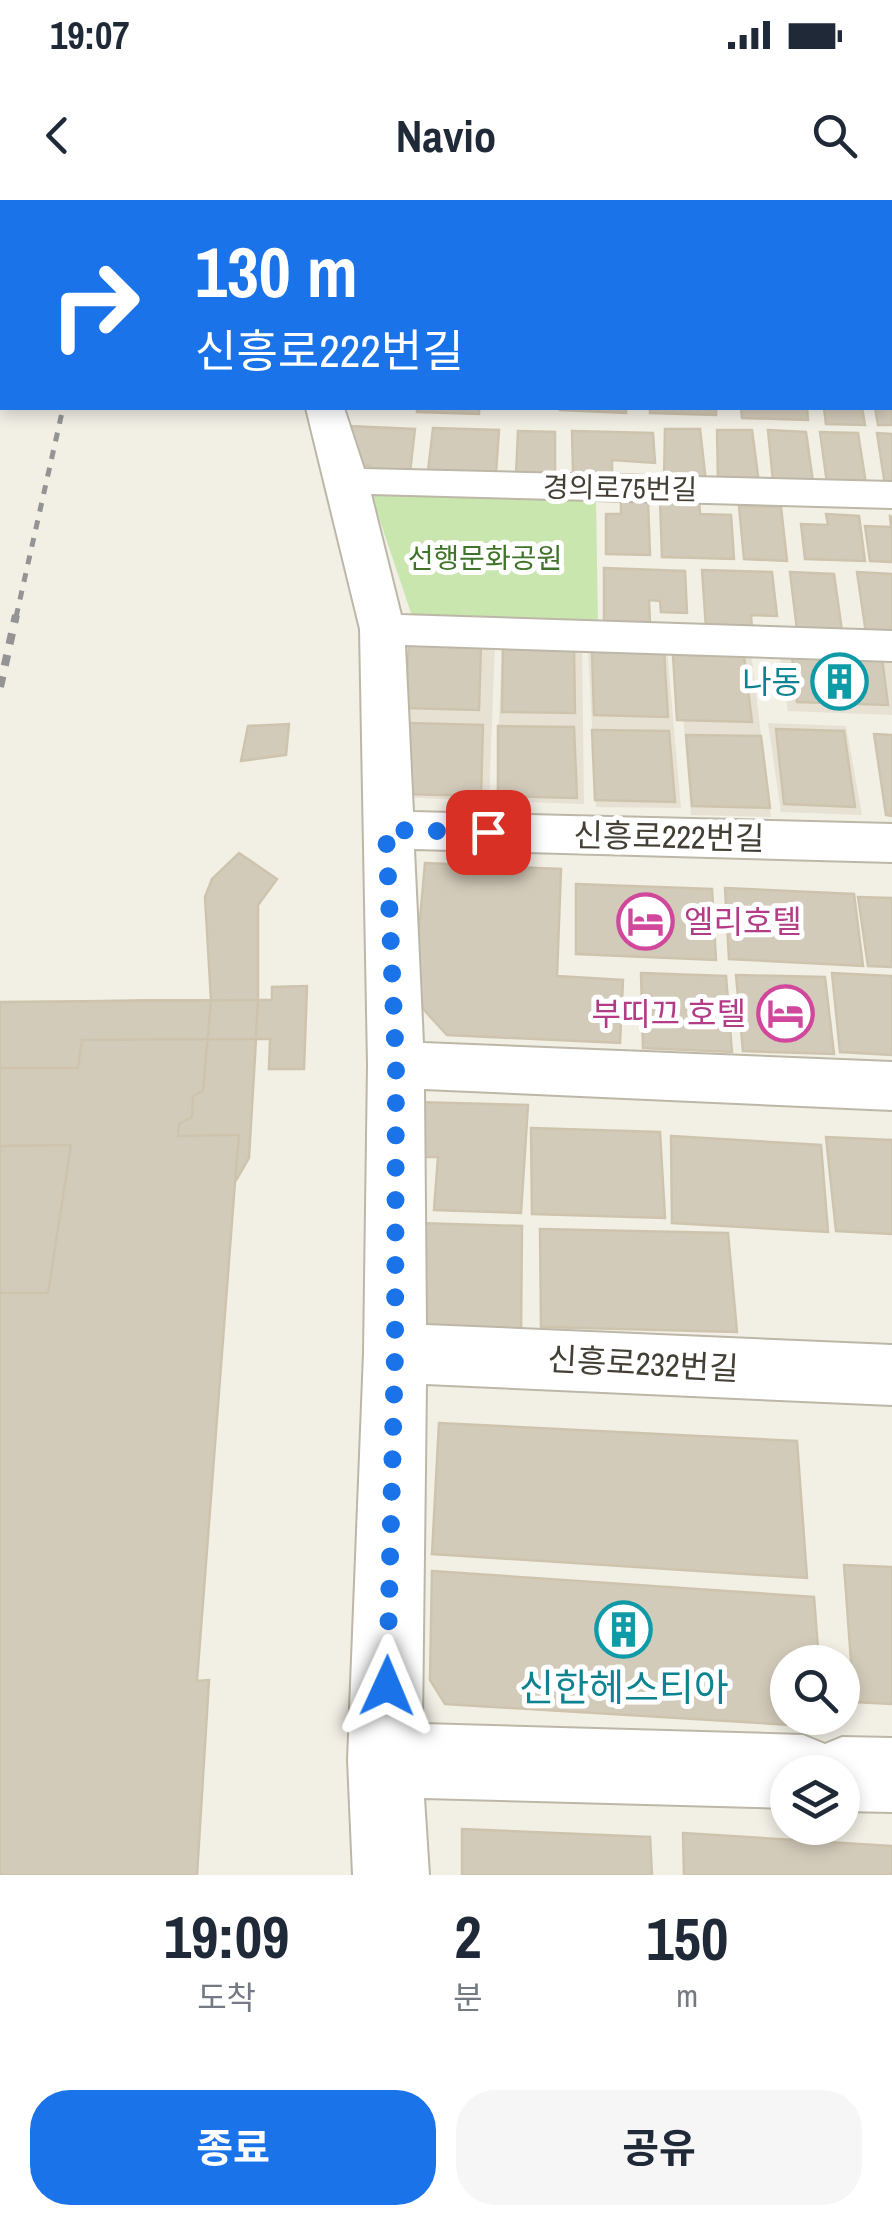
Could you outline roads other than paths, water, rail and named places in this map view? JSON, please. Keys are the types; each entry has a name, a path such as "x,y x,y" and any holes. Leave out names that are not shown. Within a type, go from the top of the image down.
{"street":[{"path":"326,410 348,482 382,629 396,1065 395,1353 386,1760 391,1875"},
{"name":"경의로75번길","path":"348,482 892,495"},
{"path":"382,629 892,646"},
{"name":"신흥로222번길","path":"386,830 892,843"},
{"path":"396,1065 892,1086"},
{"name":"신흥로232번길","path":"395,1353 892,1375"},
{"path":"386,1760 770,1771"},
{"path":"860,1774 892,1775"}],"railway":[{"path":"16,617 63,410"},
{"path":"0,687 16,615"}],"place":[{"name":"나동","path":"840,682"},
{"name":"엘리호텔","path":"645,922"},
{"name":"부띠끄 호텔","path":"785,1014"},
{"name":"신한헤스티아","path":"624,1630"}],"park label":[{"name":"선행문화공원","path":"485,558"}]}
